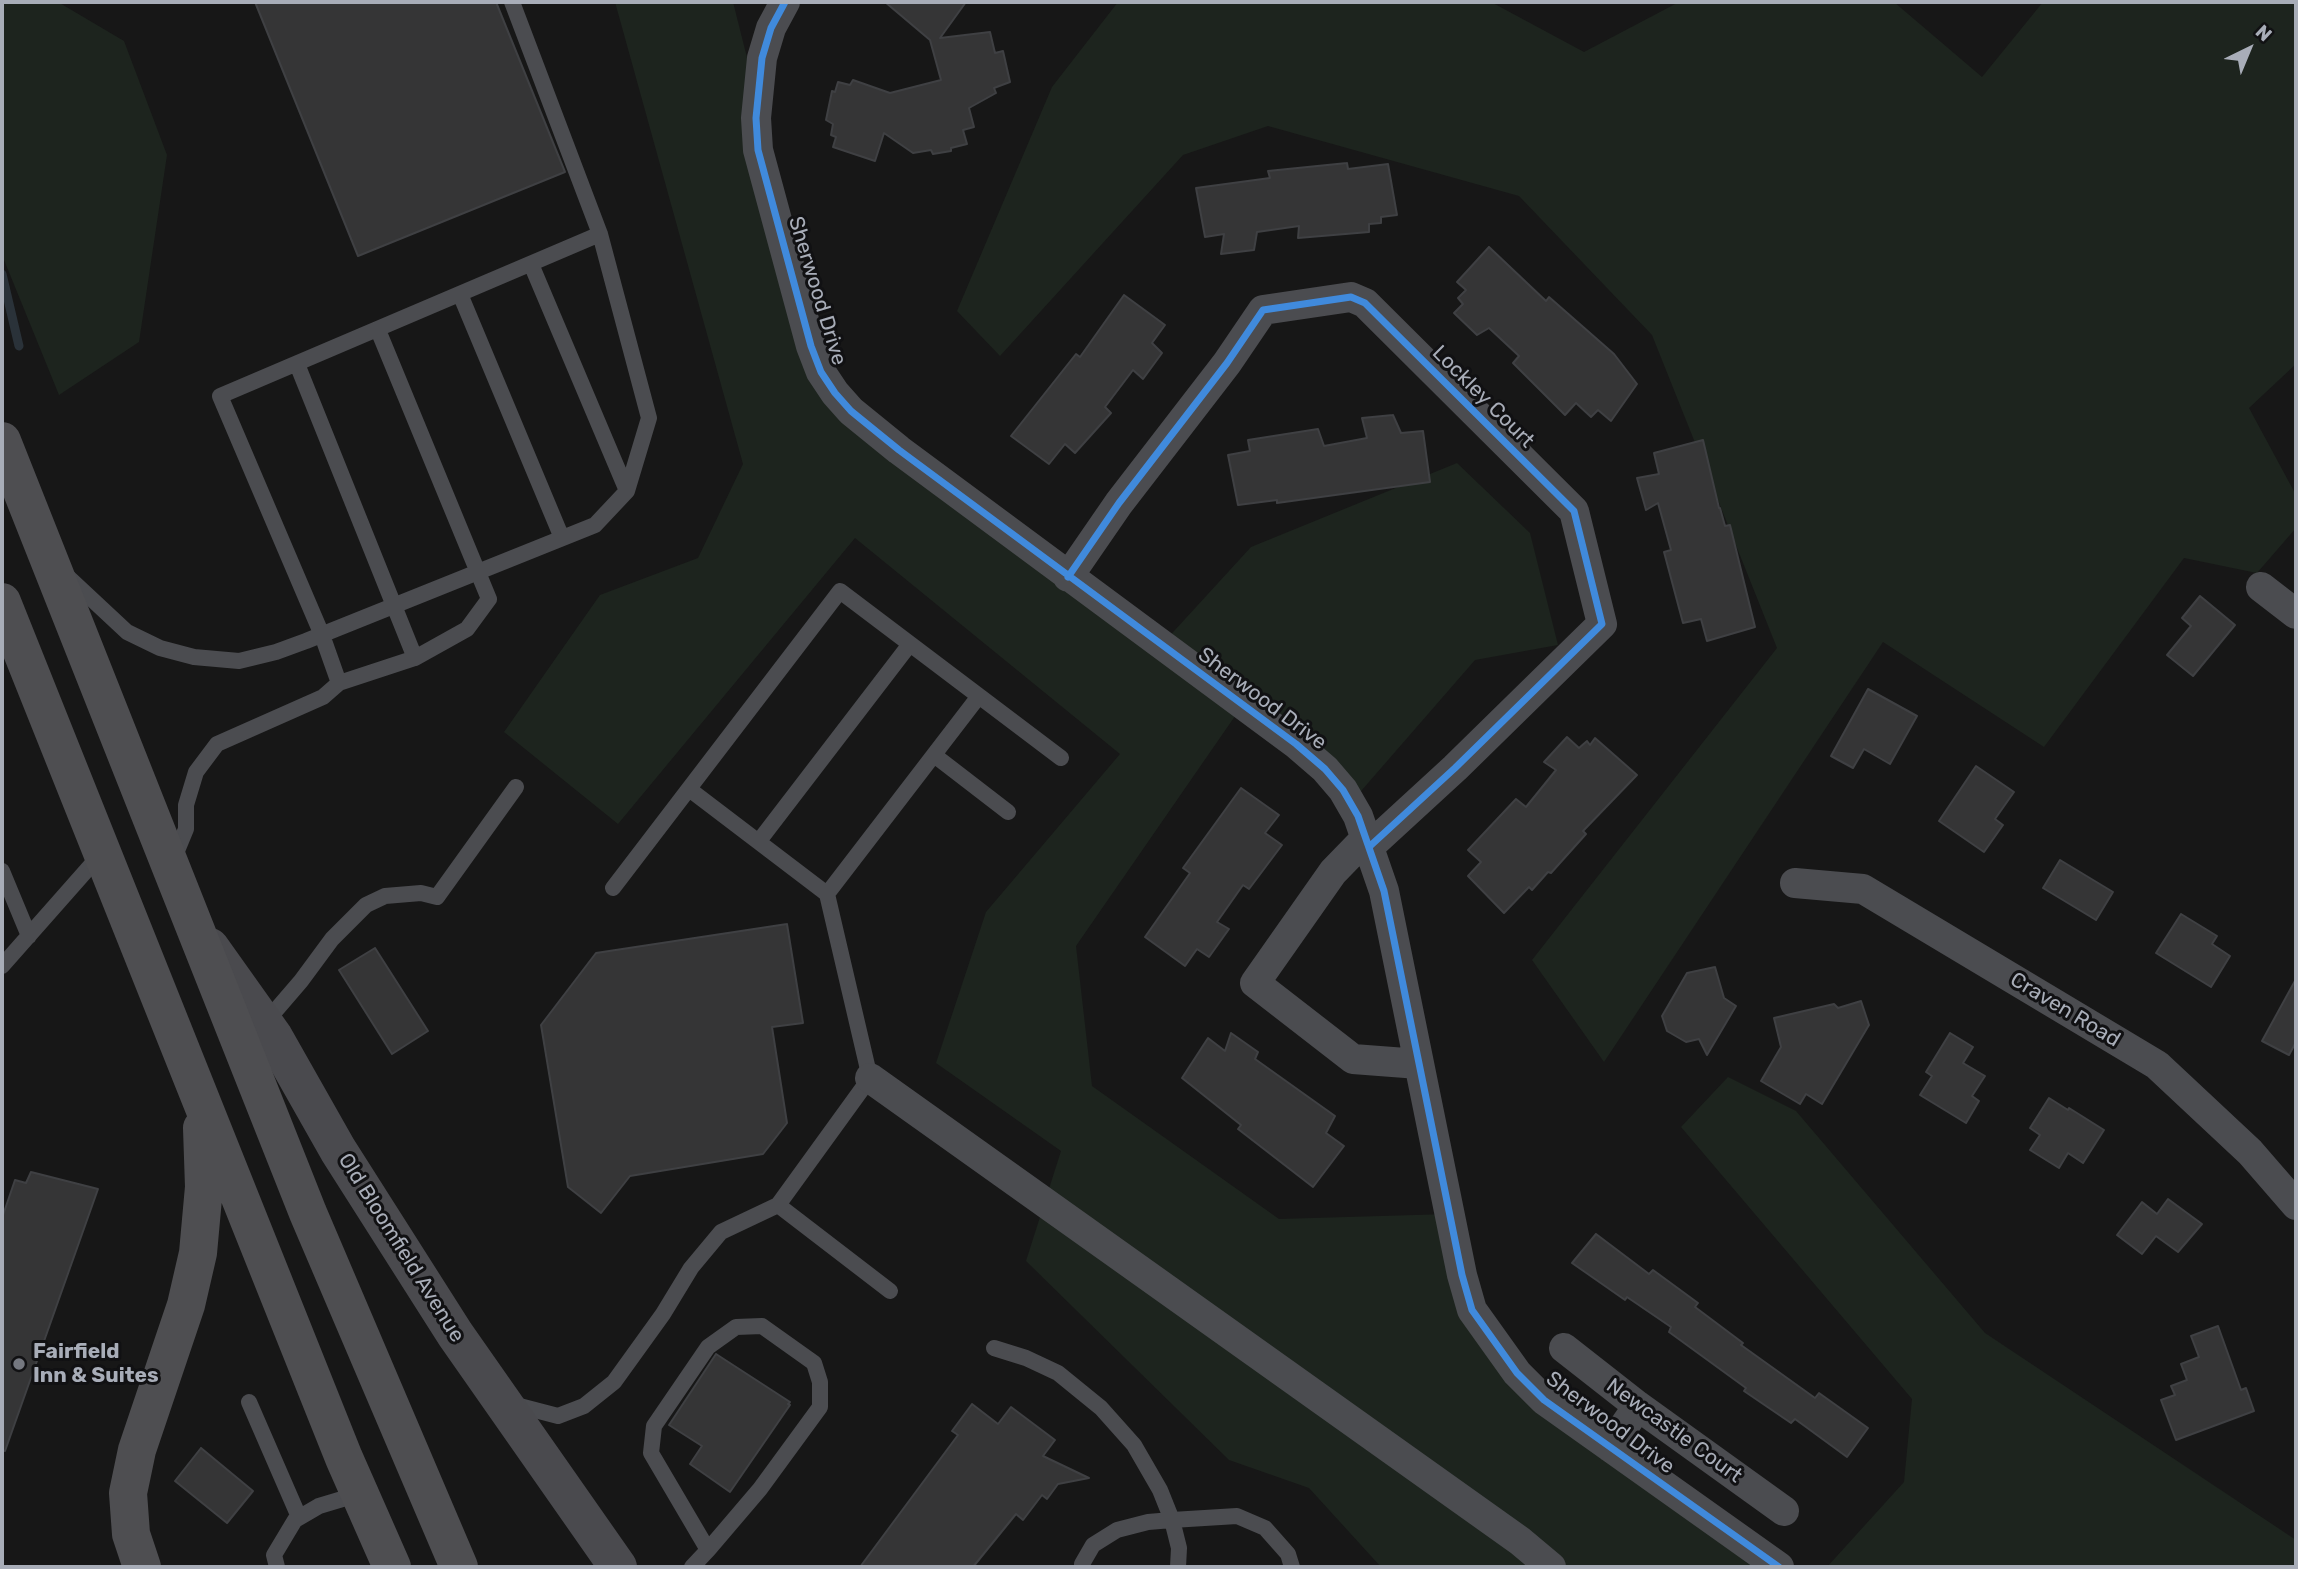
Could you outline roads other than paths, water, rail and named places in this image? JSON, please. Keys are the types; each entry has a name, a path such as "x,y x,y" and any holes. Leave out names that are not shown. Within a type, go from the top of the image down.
{"highway":[{"path":"2,442 308,1213 460,1567"},
{"path":"3,609 359,1494 392,1567"},
{"path":"142,1567 131,1534 128,1493 137,1451 186,1305 198,1252 204,1187 200,1098"}],"street":[{"name":"Sherwood Drive","path":"785,2 771,28 762,58 757,98 758,150 811,346 821,372 851,411 899,450 1296,744 1325,769 1343,790 1358,816 1384,891 1462,1275 1472,1310 1509,1362 1544,1400 1779,1567"},
{"name":"Lockley Court","path":"1068,577 1119,503 1227,363 1263,310 1351,297 1366,303 1574,511 1602,624 1455,768 1367,842"},
{"path":"2261,587 2296,614"},
{"path":"1367,842 1333,872 1255,983 1353,1059 1419,1064"},
{"name":"Craven Road","path":"1795,883 1863,888 2157,1065 2250,1152 2296,1205"},
{"name":"Old Bloomfield Avenue","path":"192,922 264,1024 353,1173 455,1334 618,1567"},
{"path":"870,1078 1520,1541 1551,1567"},
{"name":"Newcastle Court","path":"1564,1348 1638,1406 1784,1511"},
{"path":"1610,1447 1638,1406"}],"lane":[{"path":"48,559 127,632 160,648 194,657 239,661 276,652 322,635 595,525 627,491 649,418 600,234 512,2"},
{"path":"340,683 220,396 600,234"},
{"path":"531,264 627,491"},
{"path":"460,294 562,538"},
{"path":"170,867 186,828 186,805 196,772 217,744 323,697 340,683 415,658 467,629 489,599 378,330"},
{"path":"297,364 415,658"},
{"path":"613,888 840,591 1061,758"},
{"path":"759,841 910,644"},
{"path":"827,894 979,696"},
{"path":"934,755 1009,812"},
{"path":"264,1024 332,939 366,905 385,896 421,893 437,897 516,787"},
{"path":"502,1402 558,1416 584,1406 614,1382 663,1314 691,1268 721,1231 778,1205 870,1078 827,894 689,789"},
{"path":"2,966 102,853"},
{"path":"2,871 29,936"},
{"path":"778,1205 890,1291"},
{"path":"692,1567 708,1550 760,1489 820,1407 820,1382 814,1363 762,1326 736,1327 708,1347 654,1426 651,1453 708,1550"},
{"path":"994,1348 1026,1358 1058,1373 1101,1408 1134,1445 1160,1490 1172,1520 1179,1548 1178,1567"},
{"path":"249,1402 299,1517"},
{"path":"277,1567 274,1555 295,1520 318,1506 359,1494"},
{"path":"1082,1564 1093,1545 1117,1530 1147,1522 1237,1516 1265,1528 1288,1554 1292,1567"}],"waterway":[{"path":"2,274 19,346"}],"place":[{"name":"Fairfield Inn & Suites","path":"19,1364"}]}
